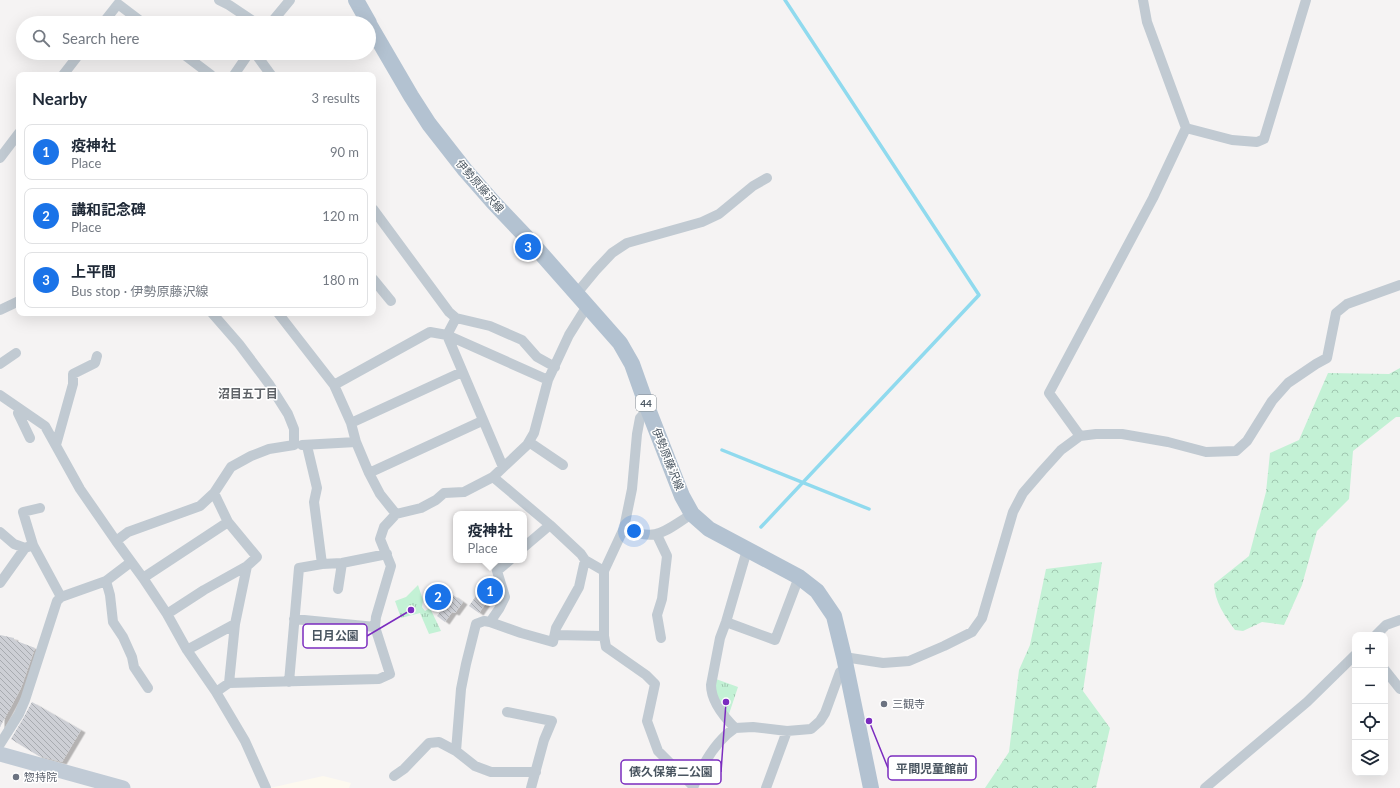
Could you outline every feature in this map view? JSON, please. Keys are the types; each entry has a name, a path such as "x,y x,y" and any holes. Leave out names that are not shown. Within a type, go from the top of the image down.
{"main road":[{"name":"伊勢原藤沢線","path":"356,0 365,16"},
{"name":"伊勢原藤沢線","path":"376,35 407,90 429,124 470,176 609,328 627,353 682,496 692,514 709,529 799,577 817,591 834,616 870,788"}],"street":[{"path":"219,0 230,5 246,16"},
{"path":"277,16 290,0"},
{"path":"1080,436 1049,393 1153,198 1186,128 1146,22 1144,0"},
{"path":"1186,128 1232,140 1257,142 1264,139 1306,0"},
{"path":"108,16 119,2 135,16"},
{"path":"65,72 75,60"},
{"path":"191,60 207,72"},
{"path":"236,72 244,60"},
{"path":"260,60 269,72"},
{"path":"0,158 16,137"},
{"path":"577,293 612,252 627,243 702,222 719,214 753,186 767,178"},
{"path":"376,213 449,312 456,318 490,326 522,340 537,357 555,367"},
{"path":"376,283 391,301"},
{"path":"648,409 640,418 632,489 624,528 604,571 604,636 606,647 646,675 655,684 647,721 649,728 658,751 693,787 708,756 725,735 734,728 753,727 787,731 811,729 820,721 826,712 840,672 845,663 909,661 972,632 982,618 1014,512 1023,493 1061,450 1080,436 1096,434 1122,434 1168,442 1206,452 1236,451 1247,441 1272,401 1288,383 1327,358 1336,313 1347,304 1400,285"},
{"path":"0,310 16,302"},
{"path":"216,692 229,684 379,679 390,674 375,627 376,617 390,566 387,554 380,539 384,527 396,514 422,508 436,500 444,493 464,492 493,476 527,445 534,433 548,380 569,335 584,311 589,306"},
{"path":"215,316 269,384 288,414 294,429 294,445"},
{"path":"280,316 334,385 351,423 356,442 369,473 380,494 396,514"},
{"path":"456,318 447,335 503,467"},
{"path":"334,385 430,332 447,335 548,380"},
{"path":"6,364 16,353"},
{"path":"56,445 73,384 73,374 95,364 97,356"},
{"path":"351,423 462,372"},
{"path":"0,395 45,426 80,489 143,578 167,614 187,650 216,692 245,741 266,788"},
{"path":"20,409 18,414 22,431 30,438"},
{"path":"369,473 482,420"},
{"path":"116,541 128,532 200,506 214,493 231,467 251,456 269,449 294,445 307,446 356,442"},
{"path":"529,442 563,465"},
{"path":"307,446 317,488 311,510 316,550 322,564"},
{"path":"493,476 550,525 581,554 585,560 604,571"},
{"path":"167,614 204,590 247,566 258,557 228,522 214,493"},
{"path":"40,508 23,512 29,546 61,597"},
{"path":"624,528 636,533 657,535 692,514"},
{"path":"143,578 228,522"},
{"path":"527,545 550,525"},
{"path":"0,532 14,544 29,546"},
{"path":"657,535 667,556 662,599 657,615 661,635 670,629"},
{"path":"0,584 29,546"},
{"path":"734,728 725,718 711,693 711,685 720,638 747,550"},
{"path":"289,682 299,568 322,564 342,563 387,554"},
{"path":"456,750 461,689 476,624 484,621 490,622 521,634 553,642 556,628 579,587 585,560"},
{"path":"0,744 19,714 57,601 61,597 106,582 132,562"},
{"path":"338,589 342,563"},
{"path":"490,622 505,597 497,571 506,563"},
{"path":"229,684 235,624 247,566"},
{"path":"726,622 775,640 799,577"},
{"path":"106,582 110,596 113,622 123,637 132,657 134,667 148,688"},
{"path":"294,619 375,627"},
{"path":"1379,632 1386,625 1400,620"},
{"path":"187,650 235,624"},
{"path":"555,634 604,636"},
{"path":"1205,788 1307,702 1352,658"},
{"path":"1388,674 1400,689"},
{"path":"507,712 552,721 544,740 531,788"},
{"path":"766,788 787,731"},
{"path":"394,776 404,769 429,744 439,742 456,750 475,766 490,772 536,772"},
{"path":"0,754 97,784 124,788"}],"shaded area":[{"path":"323,776 351,783 349,788 270,788"}],"green space":[{"path":"1400,368 1400,417 1396,417 1353,451 1349,499 1317,531 1302,585 1284,625 1262,622 1243,631 1235,630 1218,603 1214,584 1249,556 1266,492 1270,453 1299,440 1328,373 1389,374"},
{"path":"1102,562 1083,691 1110,728 1096,788 985,788 1009,752 1019,670 1030,645 1046,569"},
{"path":"418,585 423,600 422,607 425,611 430,608 441,631 429,634 420,613 401,618 395,601 406,597"},
{"path":"716,679 738,687 729,714 725,714 712,691"}],"building":[{"path":"449,595 451,597 453,595 463,602 455,613 452,612 445,622 437,616 445,606 442,604"},
{"path":"476,596 486,603 479,613 469,606"},
{"path":"0,635 14,638 14,640 35,648 21,688 0,727"},
{"path":"32,702 81,730 62,762 39,756 11,739"}],"waterway":[{"path":"761,527 979,295 785,0"},
{"path":"722,450 869,509"}],"place":[{"name":"上平間","path":"528,247"},
{"name":"疫神社","path":"490,591"},
{"name":"講和記念碑","path":"438,597"},
{"name":"日月公園","path":"411,610"},
{"name":"俵久保第二公園","path":"726,702"},
{"name":"三観寺","path":"884,704"},
{"name":"平間児童館前","path":"869,721"},
{"name":"惣持院","path":"16,777"}],"district":[{"name":"沼目五丁目","path":"248,394"}]}
